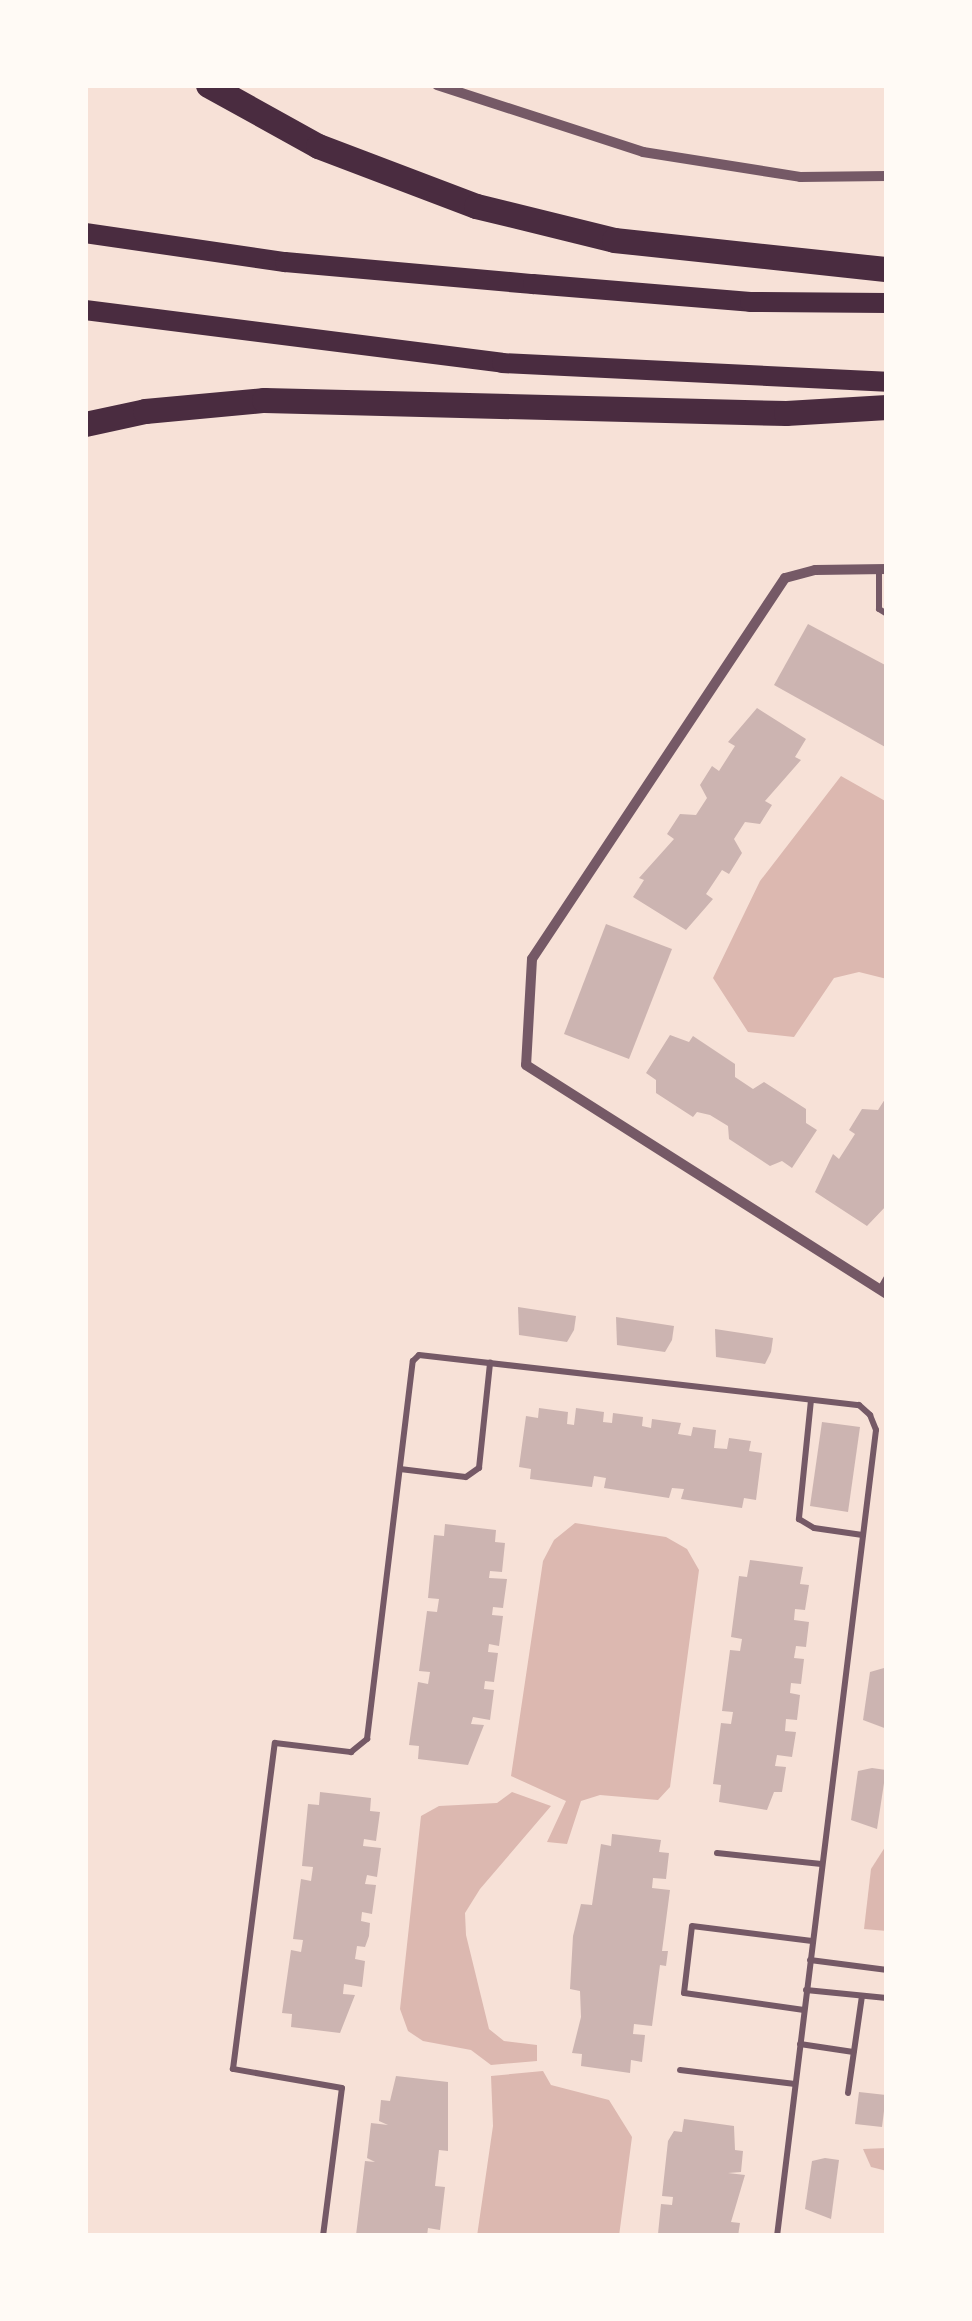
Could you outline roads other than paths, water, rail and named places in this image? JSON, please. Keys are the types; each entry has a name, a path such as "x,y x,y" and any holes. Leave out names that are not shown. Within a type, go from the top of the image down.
{"highway":[{"path":"208,85 318,146 476,206 614,240 887,269"},
{"path":"85,424 145,410 264,400 786,413 887,407"}],"main road":[{"path":"85,233 285,262 533,284 750,302 887,303"},
{"path":"85,310 502,363 887,382"}],"street":[{"path":"437,85 643,152 800,177 887,176"},
{"path":"883,569 815,570 785,578 532,959 526,1065 883,1291"}],"lane":[{"path":"883,569 880,609 887,614"},
{"path":"883,1291 887,1278"},
{"path":"323,2236 342,2088 233,2068 275,1743 350,1752 368,1739 412,1361 419,1355 859,1405 870,1415 876,1430 777,2236"},
{"path":"400,1469 466,1476 479,1468 490,1363"},
{"path":"811,1400 798,1519 862,1535"},
{"path":"717,1854 821,1864"},
{"path":"804,2010 684,1992 692,1926 812,1941"},
{"path":"810,1960 887,1970"},
{"path":"806,1990 887,1998"},
{"path":"848,2094 862,1996"},
{"path":"800,2044 853,2052"},
{"path":"680,2070 795,2084"}]}
